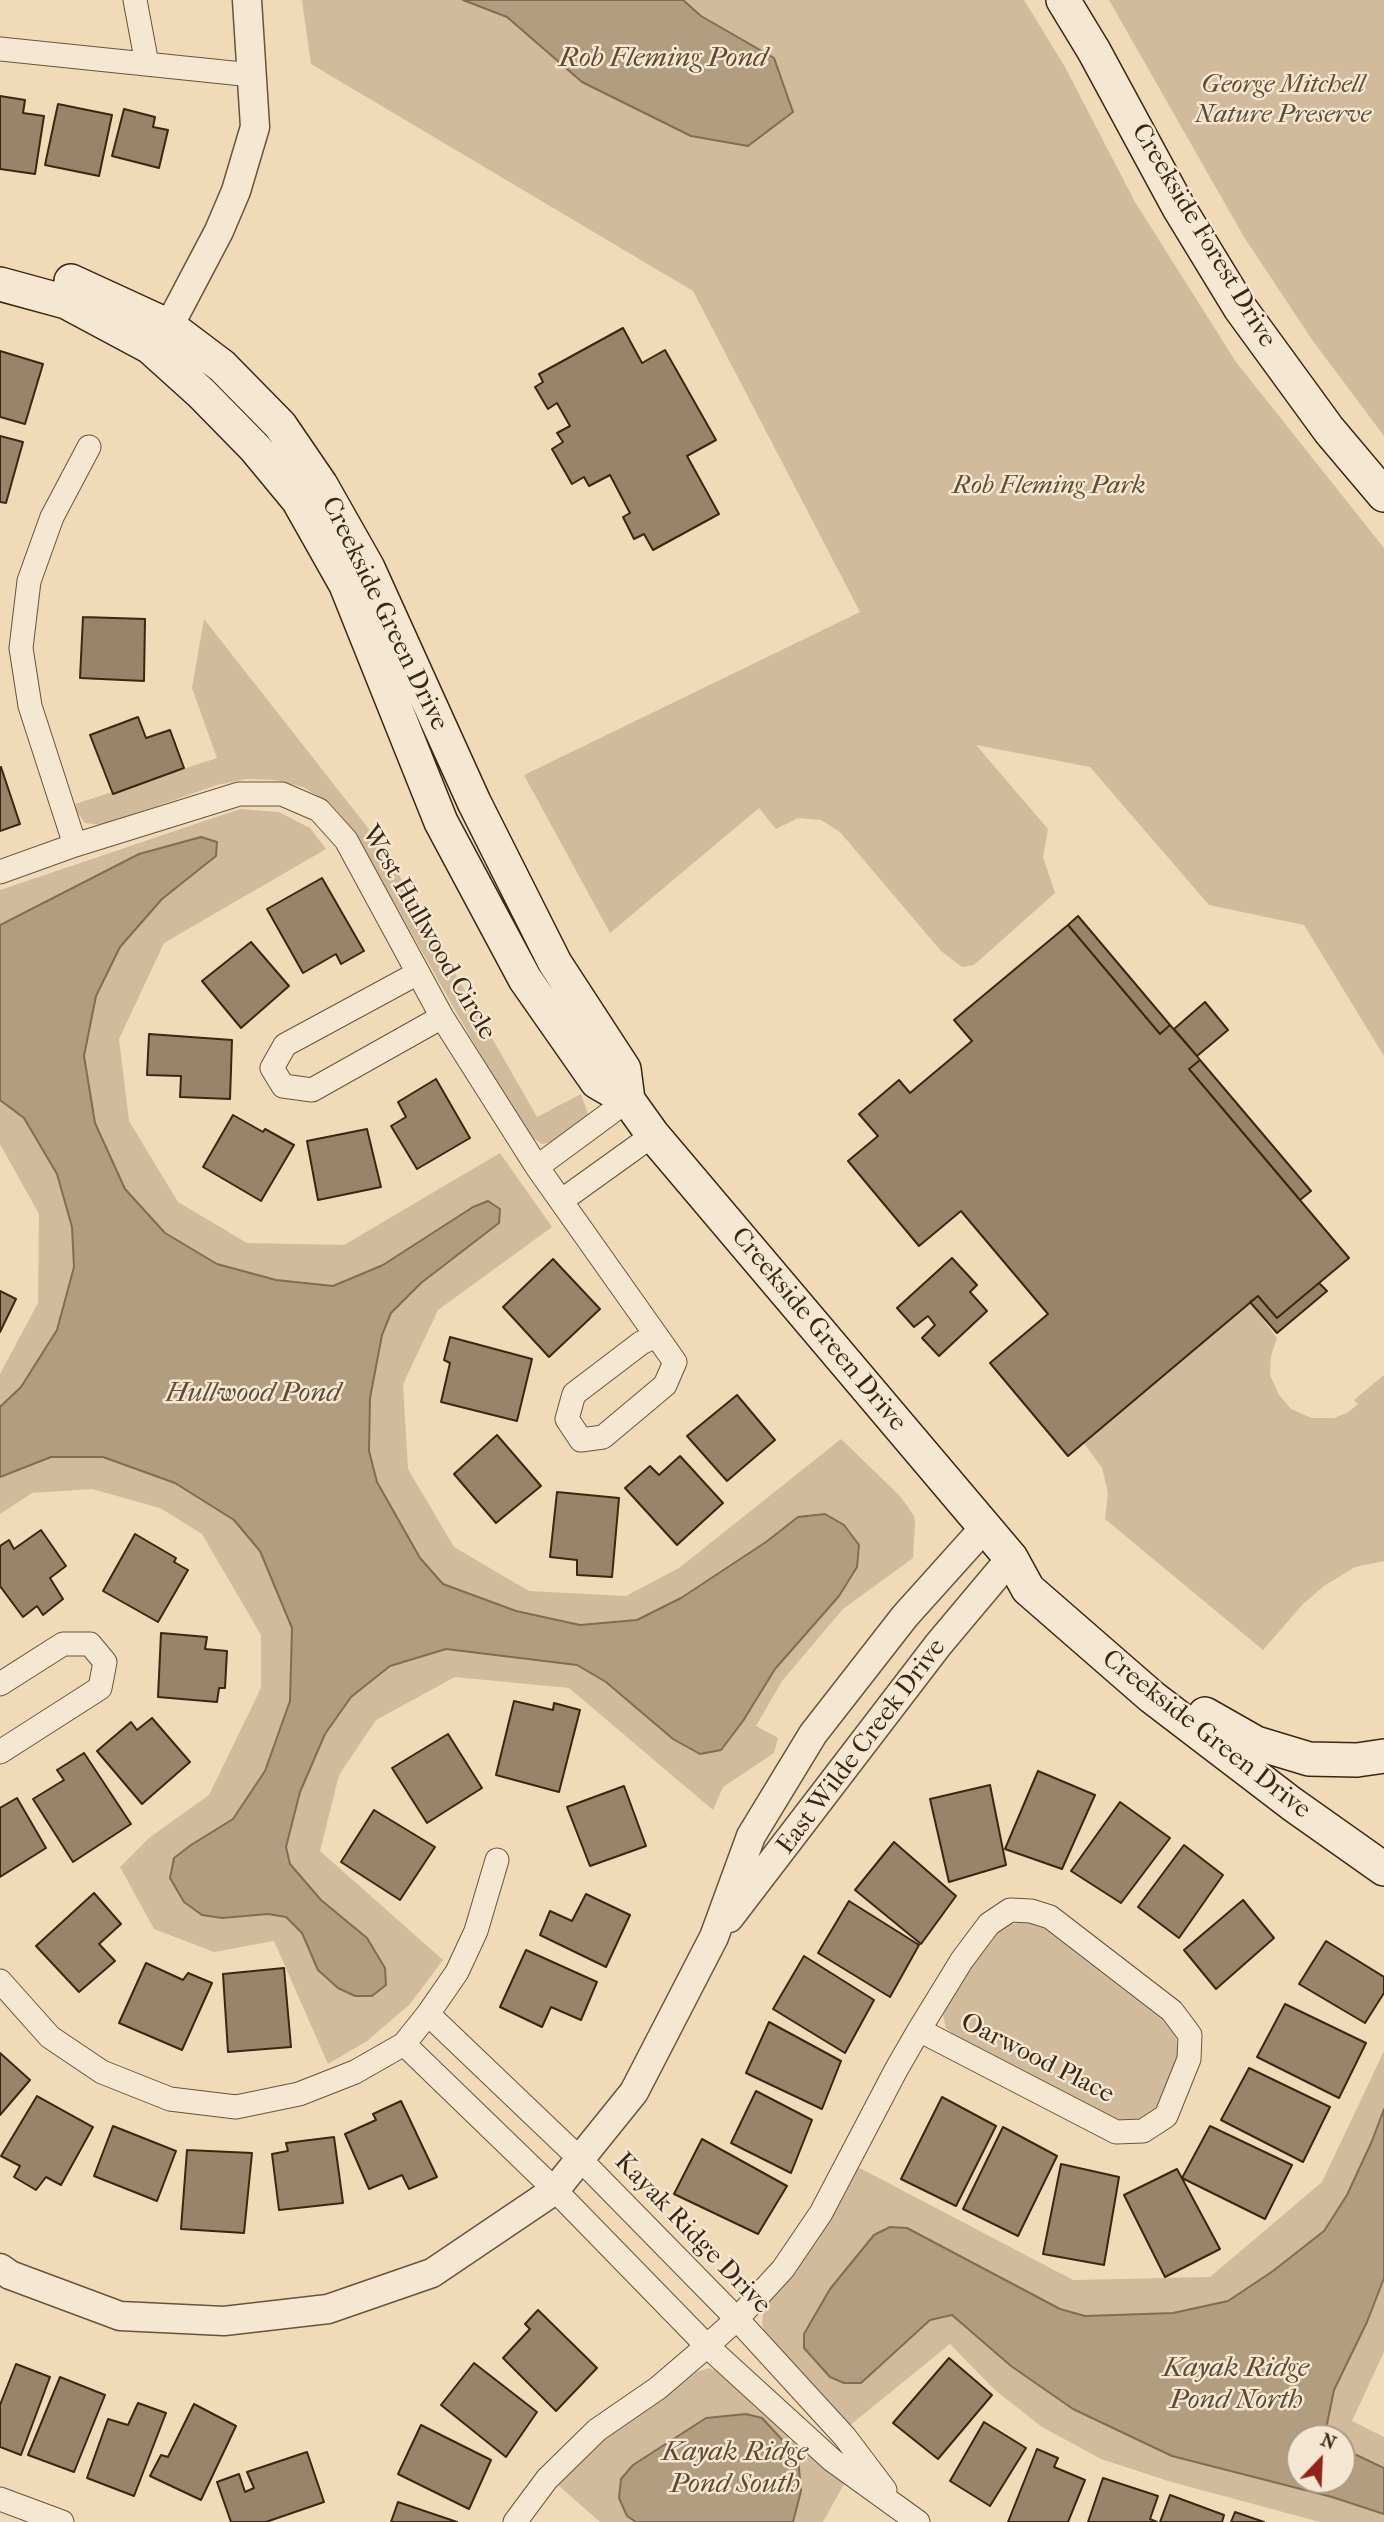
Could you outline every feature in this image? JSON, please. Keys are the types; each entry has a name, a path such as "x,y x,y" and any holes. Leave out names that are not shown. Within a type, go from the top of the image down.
{"main road":[{"name":"Creekside Forest Drive","path":"1063,0 1180,208 1240,307 1329,430 1384,495"},
{"name":"Creekside Green Drive","path":"0,262 74,282 160,337"},
{"name":"Creekside Green Drive","path":"0,284 66,302 160,337 222,366 281,425 321,485 368,568 474,802 555,963 624,1069 628,1100 653,1135 1011,1558 1028,1589 1132,1681 1292,1804 1384,1869"},
{"name":"Creekside Green Drive","path":"1011,1558 1043,1573 1147,1668 1234,1733 1256,1744 1309,1759 1357,1760 1384,1756"}],"street":[{"path":"135,0 147,64"},
{"path":"160,337 209,252 236,191 255,127 247,0"},
{"path":"0,49 252,75"},
{"path":"75,845 30,706 22,648 29,581 52,517 89,447"},
{"name":"West Hullwood Circle","path":"0,872 75,845 239,794 282,794 318,810 346,840 442,1017 537,1167 675,1362 665,1385 603,1437 581,1440 567,1419 574,1394 641,1343 656,1336"},
{"path":"418,973 285,1045 272,1068 283,1086 312,1090 442,1017"},
{"path":"537,1167 628,1100"},
{"path":"561,1201 653,1135"},
{"name":"East Wilde Creek Drive","path":"0,2268 10,2275 120,2316 224,2320 328,2309 432,2273 555,2190 634,2092 714,1937 751,1836 813,1734 905,1616 985,1527"},
{"name":"East Wilde Creek Drive","path":"714,1937 778,1857 845,1764 921,1667 1011,1558"},
{"path":"0,1684 63,1644 90,1644 105,1662 100,1688 0,1752"},
{"path":"0,1981 50,2037 60,2044 102,2072 170,2099 236,2107 299,2094 355,2072 404,2044 457,1972 476,1931 497,1860"},
{"name":"Oarwood Place","path":"515,2522 547,2479 597,2430 658,2388 707,2346 737,2319 783,2269 821,2213 919,2030 962,1960 989,1924 1010,1910 1031,1911 1050,1917 1172,2011 1190,2035 1189,2060 1166,2116 1143,2131 1116,2132 919,2030"},
{"name":"Kayak Ridge Drive","path":"428,2014 581,2160 737,2319 845,2437 909,2516"},
{"name":"Kayak Ridge Drive","path":"404,2044 555,2190 707,2346 832,2460 909,2516"},
{"path":"0,2499 62,2522"}],"green space":[{"name":"Rob Fleming Park","path":"302,0 1024,0 1065,67 1135,202 1236,362 1384,548 1384,1056 1304,925 1209,905 1090,767 976,745 1048,829 1043,857 1055,893 974,965 962,967 941,951 840,832 821,820 798,818 776,829 759,808 610,933 524,775 860,612 693,291 311,64"},
{"name":"George Mitchell Nature Preserve","path":"1109,0 1384,0 1384,436 1313,341 1244,237"},
{"path":"204,619 383,847 537,1117 581,1094 589,1117 557,1141 542,1144 525,1133 354,832 331,804 303,787 275,780 247,779 217,785 102,825 85,823 72,805 217,758 192,688"},
{"path":"240,809 279,812 310,828 326,849 164,943 119,1039 129,1121 178,1202 247,1243 344,1245 500,1153 552,1227 438,1310 403,1384 408,1469 454,1547 529,1591 626,1596 679,1568 841,1439 900,1496 914,1516 915,1523 913,1558 843,1609 782,1681 756,1726 778,1738 774,1753 723,1787 713,1810 569,1688 455,1677 376,1720 339,1775 320,1851 443,1960 410,2004 367,2041 328,2064 274,1941 214,1952 154,1929 120,1867 149,1838 209,1795 261,1688 261,1635 202,1534 160,1508 92,1489 32,1493 0,1514 0,1374 38,1303 39,1214 0,1144 0,890"},
{"path":"1250,1302 1277,1338 1271,1356 1270,1375 1279,1395 1291,1409 1312,1418 1334,1418 1347,1413 1358,1404 1354,1400 1384,1375 1384,1561 1355,1567 1324,1586 1303,1604 1263,1650 1105,1519 1108,1493 1102,1468 1083,1442"},
{"path":"1028,1922 1042,1927 1170,2026 1176,2035 1178,2056 1162,2099 1154,2111 1141,2118 1115,2119 956,2037 946,2028 943,2015 946,2002 998,1931 1011,1924"},
{"path":"1384,2051 1384,2352 1352,2421 1384,2437 1384,2522 1320,2522 1168,2481 1101,2459 1042,2427 995,2390 950,2344 849,2426 767,2337 762,2325 763,2313 769,2302 803,2258 856,2166 1073,2280 1210,2277 1322,2182"},
{"path":"709,2368 725,2375 845,2482 823,2522 600,2522 558,2485 579,2460 607,2436 693,2373"}],"water":[{"name":"Rob Fleming Pond","path":"463,0 683,0 701,16 774,58 793,112 748,146 691,136 582,82 507,17"},
{"name":"Hullwood Pond","path":"201,837 217,842 216,856 162,899 120,947 96,996 84,1056 95,1123 125,1189 165,1233 217,1264 276,1280 333,1286 383,1265 473,1207 488,1201 500,1209 499,1223 421,1283 391,1313 382,1335 370,1398 369,1451 377,1482 420,1558 443,1584 516,1611 580,1625 637,1620 681,1598 766,1542 798,1517 825,1514 844,1525 859,1545 857,1567 839,1596 775,1669 743,1721 721,1750 700,1754 673,1739 606,1682 577,1665 446,1649 390,1666 351,1697 325,1734 300,1792 286,1847 290,1864 321,1900 367,1938 385,1968 386,1985 372,1996 355,1996 338,1988 318,1970 302,1933 286,1917 268,1914 222,1918 202,1915 184,1902 170,1878 174,1858 233,1819 265,1771 290,1701 292,1628 260,1551 234,1520 175,1483 103,1457 51,1457 0,1477 0,1407 21,1387 57,1330 74,1267 72,1227 57,1174 24,1118 0,1100 0,925 139,854"},
{"name":"Kayak Ridge Pond North","path":"1384,2109 1384,2278 1367,2322 1334,2390 1327,2424 1286,2424 1286,2485 1172,2456 1073,2409 1011,2366 952,2315 930,2320 861,2383 844,2383 830,2377 804,2348 804,2334 830,2289 874,2235 890,2227 907,2228 1060,2309 1085,2316 1173,2313 1228,2301 1273,2271 1324,2231 1347,2195"},
{"name":"Kayak Ridge Pond South","path":"746,2414 762,2418 798,2457 801,2491 793,2522 636,2522 627,2516 619,2498 621,2479 633,2465 706,2418"},
{"name":"Kayak Ridge Pond North","path":"1356,2455 1384,2468 1384,2514 1320,2494 1356,2494"}],"building":[{"path":"0,96 25,100 23,113 44,116 35,174 0,169"},
{"path":"58,104 112,115 99,176 45,165"},
{"path":"124,109 155,117 153,127 168,130 159,168 112,156"},
{"path":"623,328 642,363 665,350 716,440 687,456 719,514 653,550 644,534 634,539 623,517 630,513 610,475 589,486 584,477 572,484 552,449 563,442 557,433 570,426 557,403 548,409 535,387 543,382 539,374"},
{"path":"0,351 43,364 25,424 0,417"},
{"path":"0,436 23,442 6,503 0,502"},
{"path":"83,617 145,619 144,681 80,678"},
{"path":"138,717 146,738 170,730 184,768 113,794 90,735"},
{"path":"0,768 20,824 0,831"},
{"path":"322,878 364,951 341,964 336,954 303,973 267,909"},
{"path":"1078,916 1170,1025 1160,1034 1068,925"},
{"path":"1068,925 1160,1034 1170,1025 1197,1056 1200,1060 1189,1069 1349,1258 1277,1318 1258,1296 1068,1456 990,1363 1048,1314 961,1211 919,1246 848,1161 878,1136 859,1114 899,1080 910,1093 972,1041 954,1020"},
{"path":"251,942 289,986 241,1028 202,981"},
{"path":"1205,1002 1228,1030 1197,1056 1174,1029"},
{"path":"149,1034 232,1040 230,1099 180,1097 181,1076 147,1075"},
{"path":"1200,1060 1311,1191 1300,1200 1189,1069"},
{"path":"436,1079 470,1138 417,1169 391,1126 406,1117 398,1102"},
{"path":"233,1115 294,1145 261,1201 203,1167"},
{"path":"367,1129 381,1187 318,1200 307,1141"},
{"path":"952,1258 977,1285 970,1292 987,1311 939,1356 922,1338 935,1325 928,1316 914,1327 897,1308"},
{"path":"553,1259 600,1309 549,1357 503,1307"},
{"path":"1319,1283 1327,1291 1277,1333 1250,1302 1258,1296 1277,1318"},
{"path":"0,1291 16,1299 0,1332"},
{"path":"450,1337 532,1359 517,1421 441,1402 450,1363 444,1360"},
{"path":"737,1395 775,1440 727,1481 687,1436"},
{"path":"497,1435 541,1486 496,1523 454,1474"},
{"path":"680,1456 723,1503 677,1545 625,1488 650,1466 659,1475"},
{"path":"557,1492 619,1498 612,1577 577,1575 577,1560 550,1557"},
{"path":"41,1530 66,1566 50,1578 63,1599 43,1615 37,1606 23,1617 0,1586 0,1546 9,1540 14,1549"},
{"path":"135,1534 176,1558 174,1562 188,1570 158,1622 103,1591"},
{"path":"161,1633 207,1637 205,1649 227,1651 225,1688 219,1688 217,1702 158,1697"},
{"path":"514,1701 553,1710 554,1703 580,1710 559,1792 496,1775"},
{"path":"152,1718 190,1762 142,1804 97,1751 131,1722 137,1730"},
{"path":"448,1734 482,1788 427,1823 392,1768"},
{"path":"84,1753 131,1824 73,1862 33,1799 64,1780 57,1770"},
{"path":"1038,1771 1095,1795 1062,1869 1005,1849"},
{"path":"990,1785 1006,1865 949,1882 930,1799"},
{"path":"624,1786 646,1846 590,1866 567,1807"},
{"path":"17,1798 46,1848 0,1877 0,1808"},
{"path":"1120,1802 1170,1838 1121,1903 1071,1871"},
{"path":"374,1810 435,1847 400,1900 341,1862"},
{"path":"894,1842 956,1896 921,1944 855,1890"},
{"path":"1184,1845 1223,1875 1179,1938 1138,1907"},
{"path":"94,1893 121,1924 99,1944 115,1961 79,1992 36,1946"},
{"path":"586,1894 630,1915 606,1967 540,1935 550,1911 572,1921"},
{"path":"1243,1900 1274,1938 1216,1989 1184,1950"},
{"path":"849,1901 919,1945 890,1997 818,1953"},
{"path":"1326,1941 1384,1977 1384,1993 1365,2023 1299,1984"},
{"path":"526,1950 597,1982 581,2020 551,2007 542,2027 500,2007"},
{"path":"804,1956 874,2000 845,2053 773,2009"},
{"path":"146,1963 183,1980 188,1973 212,1983 182,2050 119,2023"},
{"path":"284,1968 291,2047 228,2052 223,1974"},
{"path":"1285,2004 1366,2043 1339,2098 1257,2057"},
{"path":"769,2022 841,2061 822,2109 746,2073"},
{"path":"0,2053 30,2080 0,2115"},
{"path":"1249,2068 1330,2107 1303,2162 1221,2120"},
{"path":"756,2091 812,2120 791,2173 731,2143"},
{"path":"37,2096 93,2127 61,2185 46,2177 36,2190 14,2177 20,2166 1,2156"},
{"path":"942,2097 996,2126 956,2206 901,2179"},
{"path":"401,2101 437,2177 409,2189 402,2175 369,2189 345,2134 376,2120 373,2114"},
{"path":"113,2126 176,2151 157,2201 94,2176"},
{"path":"1210,2126 1292,2165 1265,2219 1182,2178"},
{"path":"1003,2127 1057,2156 1018,2236 963,2209"},
{"path":"334,2137 343,2203 279,2210 272,2154 288,2151 286,2143"},
{"path":"702,2139 787,2186 758,2234 674,2194"},
{"path":"187,2150 252,2153 244,2233 181,2229"},
{"path":"1061,2164 1119,2177 1104,2265 1043,2254"},
{"path":"1177,2169 1220,2249 1165,2277 1124,2195"},
{"path":"538,2310 597,2368 556,2411 503,2358 530,2329 525,2324"},
{"path":"949,2358 992,2395 938,2459 893,2423"},
{"path":"474,2363 537,2412 506,2457 441,2405"},
{"path":"16,2364 50,2377 21,2455 0,2447 0,2405"},
{"path":"60,2377 105,2395 74,2472 28,2455"},
{"path":"138,2403 166,2413 134,2496 87,2478 108,2419 128,2425"},
{"path":"194,2404 236,2426 201,2500 150,2476 161,2455 168,2457"},
{"path":"984,2422 1026,2448 990,2506 950,2481"},
{"path":"421,2425 491,2460 469,2509 398,2474"},
{"path":"1037,2449 1058,2458 1054,2467 1085,2480 1068,2522 1008,2522"},
{"path":"307,2452 324,2502 266,2522 231,2522 217,2482 239,2474 245,2492 254,2488 247,2472"},
{"path":"1103,2478 1158,2496 1150,2519 1157,2522 1088,2522"},
{"path":"1170,2495 1224,2515 1222,2522 1160,2522"},
{"path":"398,2502 457,2522 391,2522"},
{"path":"1235,2512 1264,2522 1231,2522"}]}
